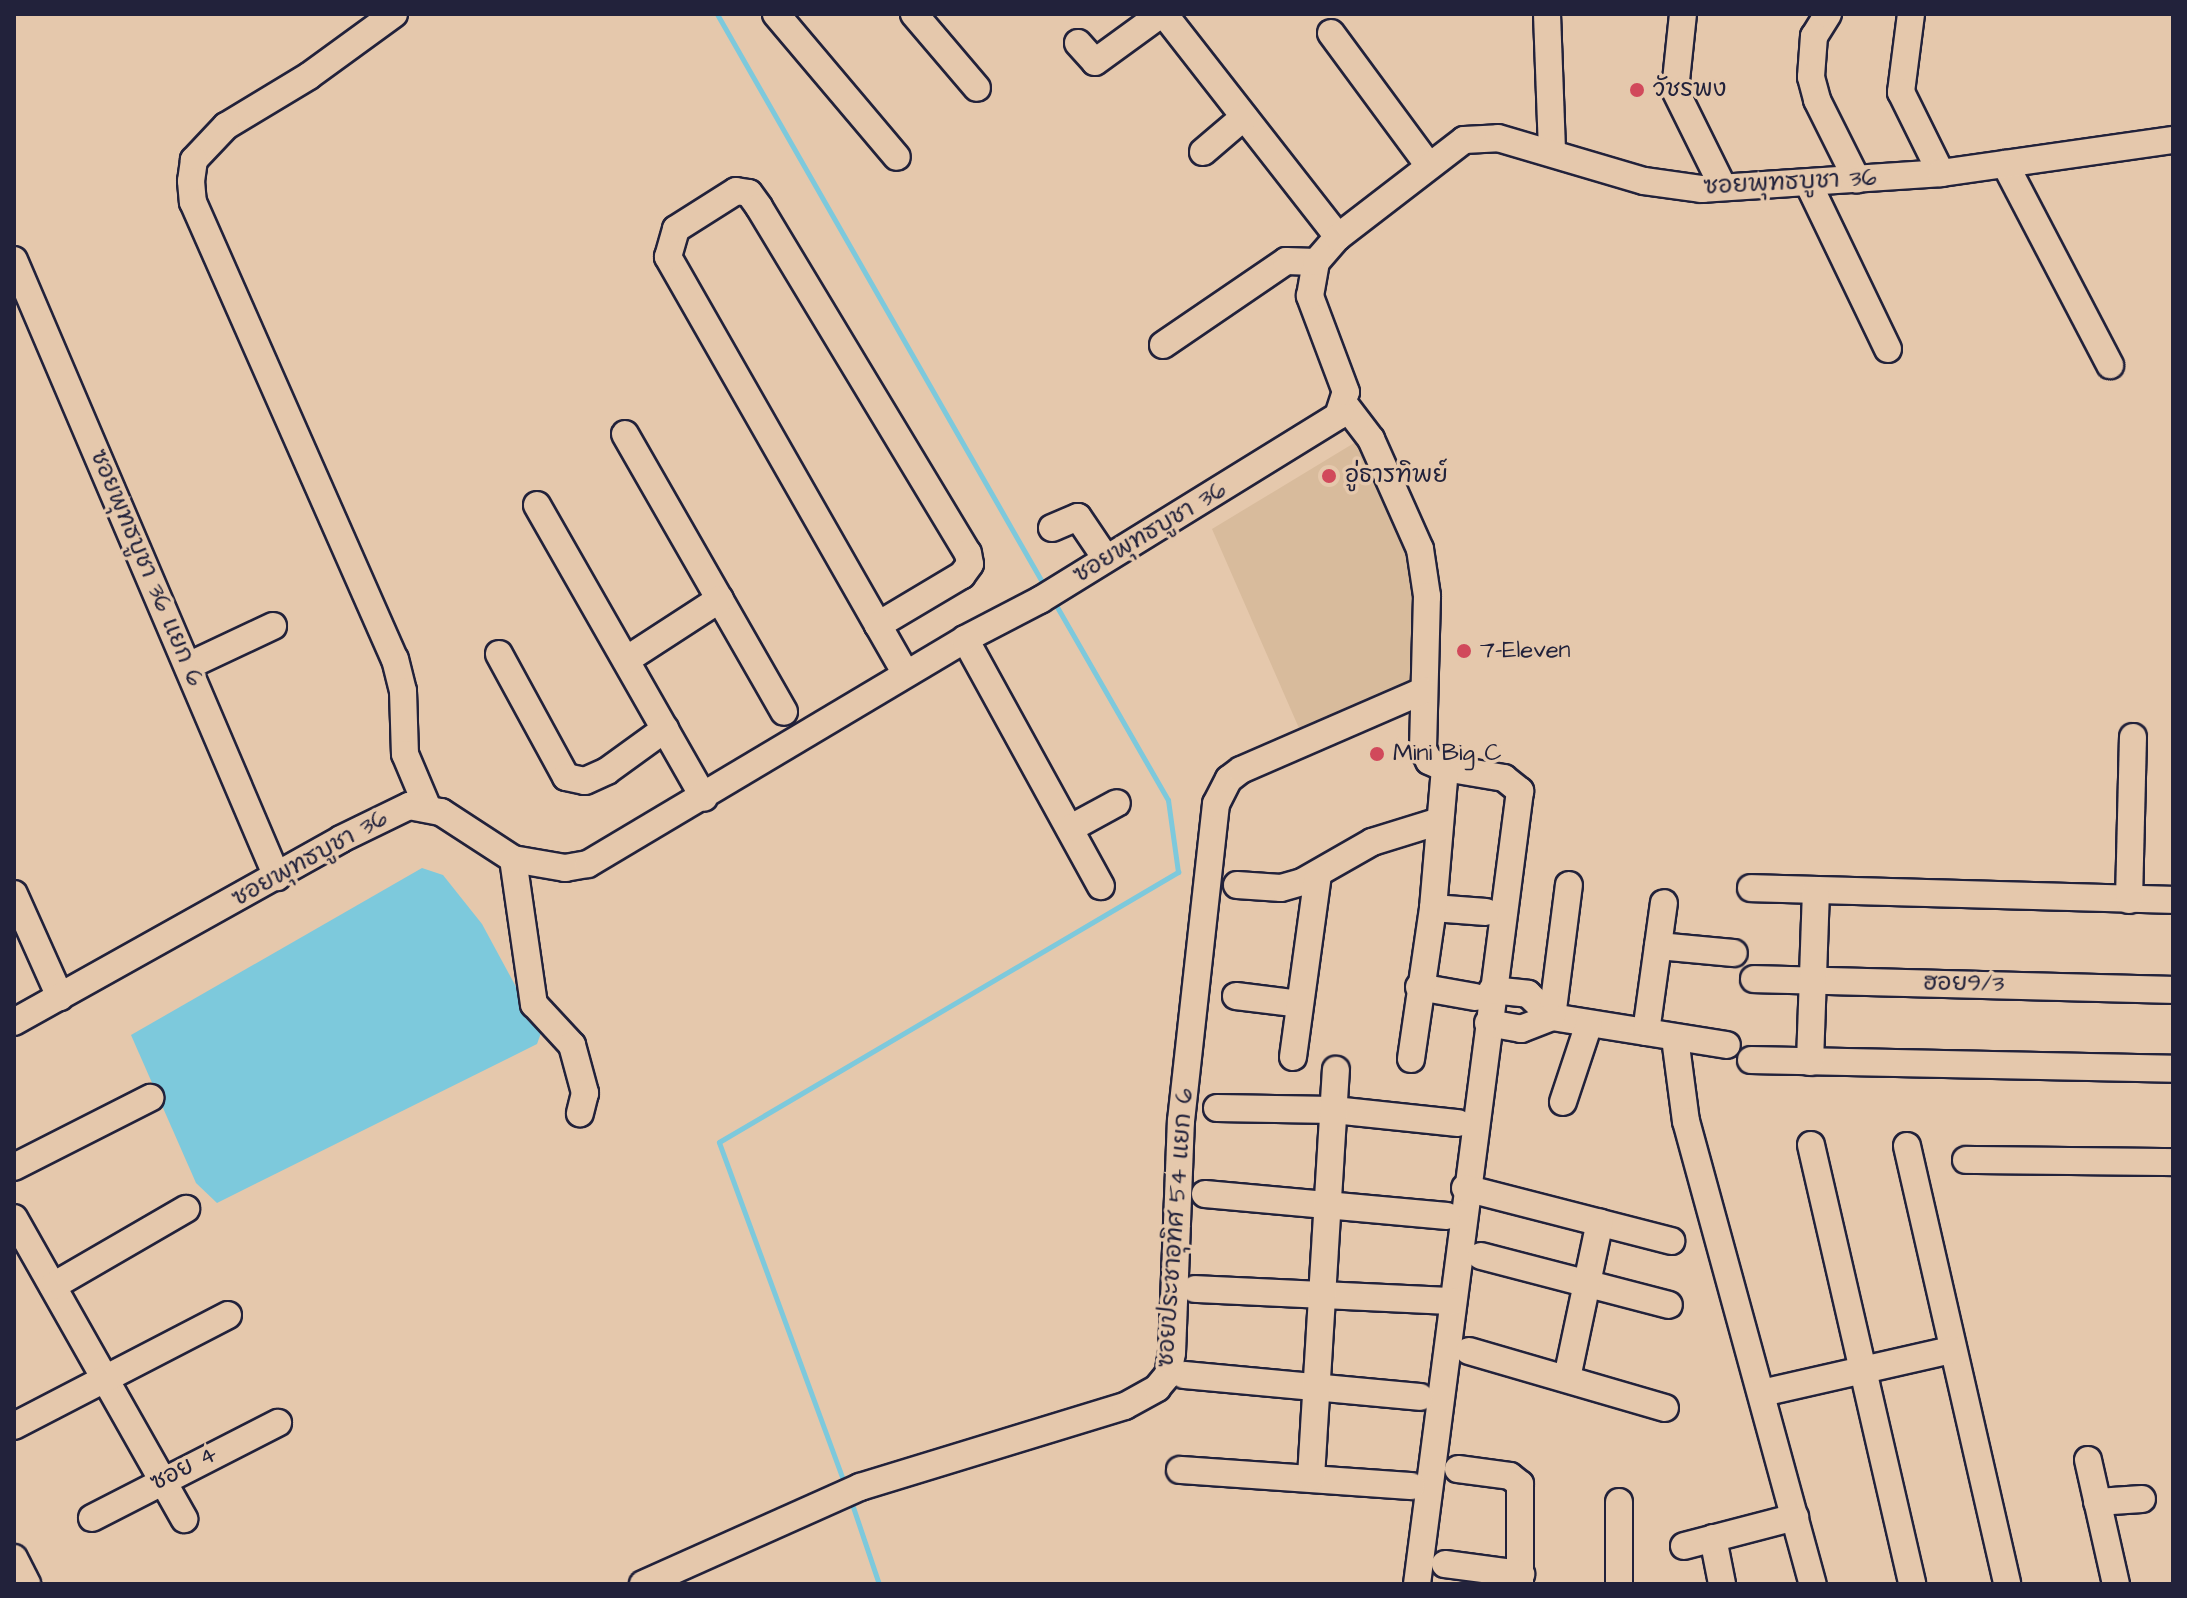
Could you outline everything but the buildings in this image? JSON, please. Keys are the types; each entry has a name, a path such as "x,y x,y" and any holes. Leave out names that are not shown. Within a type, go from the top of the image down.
{"street":[{"path":"394,14 309,76 226,126 194,160 191,181 193,202 395,659 403,691 405,754 427,806"},
{"path":"776,14 897,157"},
{"path":"914,14 977,88"},
{"path":"1078,43 1095,62 1163,14 1338,237"},
{"path":"1547,14 1552,151"},
{"path":"1683,14 1675,90 1723,187"},
{"path":"1828,14 1814,36 1811,77 1817,100 1857,180"},
{"path":"1911,14 1901,92 1941,173"},
{"path":"1331,33 1427,163"},
{"path":"1203,152 1244,117"},
{"name":"ซอยพุทธบูชา 36","path":"1316,262 1338,237 1427,163 1479,136 1552,151 1644,181 1723,187 1809,185 1941,173 2173,140"},
{"path":"2005,164 2110,365"},
{"path":"1809,185 1888,349"},
{"path":"878,625 962,575 970,564 968,553 759,207 749,193 736,191 676,229 668,257 878,625 906,674"},
{"name":"ซอยพุทธบูชา 36 แยก 6","path":"14,260 25,311 188,666 277,877"},
{"path":"1163,345 1286,261 1316,262 1310,296 1342,375 1345,405 1371,439 1420,549 1427,596 1423,749 1429,761 1445,768 1504,778 1520,791 1484,994 1488,1023 1417,1584"},
{"name":"ซอยพุทธบูชา 36","path":"14,1022 395,812 427,806 513,859 565,868 588,864 704,798 965,639 1040,600 1105,557 1319,430 1345,405"},
{"path":"625,434 784,712"},
{"path":"537,505 704,798"},
{"path":"1052,528 1078,517 1105,557"},
{"path":"626,660 720,599"},
{"path":"188,666 273,626"},
{"path":"965,639 1101,886"},
{"path":"499,654 566,777 585,781 607,771 665,729"},
{"name":"ซอยประชาอุทิศ 54 แยก 6","path":"643,1584 835,1496 1125,1406 1157,1388 1168,1375 1181,1121 1216,804 1229,779 1241,770 1423,691"},
{"path":"2129,900 2133,737"},
{"path":"1411,1059 1419,987 1433,908 1445,768"},
{"path":"1071,828 1117,803"},
{"path":"1237,885 1281,888 1318,875 1372,842 1440,821"},
{"path":"513,859 534,1004 572,1045 585,1093 580,1113"},
{"path":"1293,1057 1318,875"},
{"path":"1552,1017 1569,885"},
{"path":"1751,888 2173,900"},
{"path":"1810,1062 1816,890"},
{"path":"14,894 60,997"},
{"path":"1646,1032 1664,903"},
{"path":"1433,908 1486,912"},
{"path":"1658,946 1734,953"},
{"name":"ฮอย9/3","path":"1754,979 2173,990"},
{"path":"1419,987 1484,994 1528,994 1552,1017"},
{"path":"1236,996 1300,1004"},
{"path":"1488,1023 1521,1029 1552,1017 1727,1045"},
{"path":"1563,1102 1589,1024"},
{"path":"1675,1038 1686,1121 1813,1584"},
{"path":"1751,1060 2173,1069"},
{"path":"1311,1477 1336,1070"},
{"path":"14,1167 150,1098"},
{"path":"1217,1108 1334,1110 1458,1123"},
{"path":"1811,1145 1912,1584"},
{"path":"1907,1146 2007,1584"},
{"path":"1966,1160 2173,1162"},
{"path":"1465,1188 1671,1241"},
{"path":"1205,1194 1447,1216"},
{"path":"53,1286 186,1209"},
{"path":"14,1218 184,1519"},
{"path":"1567,1378 1600,1222"},
{"path":"1481,1256 1669,1305"},
{"path":"1195,1289 1453,1301"},
{"path":"14,1426 228,1315"},
{"path":"1762,1393 1952,1350"},
{"path":"1469,1351 1665,1408"},
{"path":"1184,1375 1420,1397"},
{"name":"ซอย 4","path":"92,1518 163,1479 278,1423"},
{"path":"2088,1460 2116,1584"},
{"path":"1445,1564 1520,1579 1520,1484 1510,1476 1458,1469"},
{"path":"1180,1470 1411,1486"},
{"path":"2097,1502 2142,1499"},
{"path":"1619,1502 1619,1584"},
{"path":"1684,1546 1795,1517"},
{"path":"1713,1538 1722,1584"},
{"path":"14,1558 27,1584"}],"shaded area":[{"path":"1364,437 1415,577 1415,685 1302,735 1212,529"}],"water":[{"path":"422,868 443,875 482,924 541,1033 537,1044 217,1203 196,1183 131,1035"}],"waterway":[{"path":"717,14 1045,587"},
{"path":"845,1485 719,1142 1178,872 1168,800 1054,602"},
{"path":"851,1501 879,1584"}],"place":[{"name":"วัชรพง","path":"1637,90"},
{"name":"อู่ธารทิพย์","path":"1329,476"},
{"name":"7-Eleven","path":"1464,651"},
{"name":"Mini Big C","path":"1377,754"}]}
